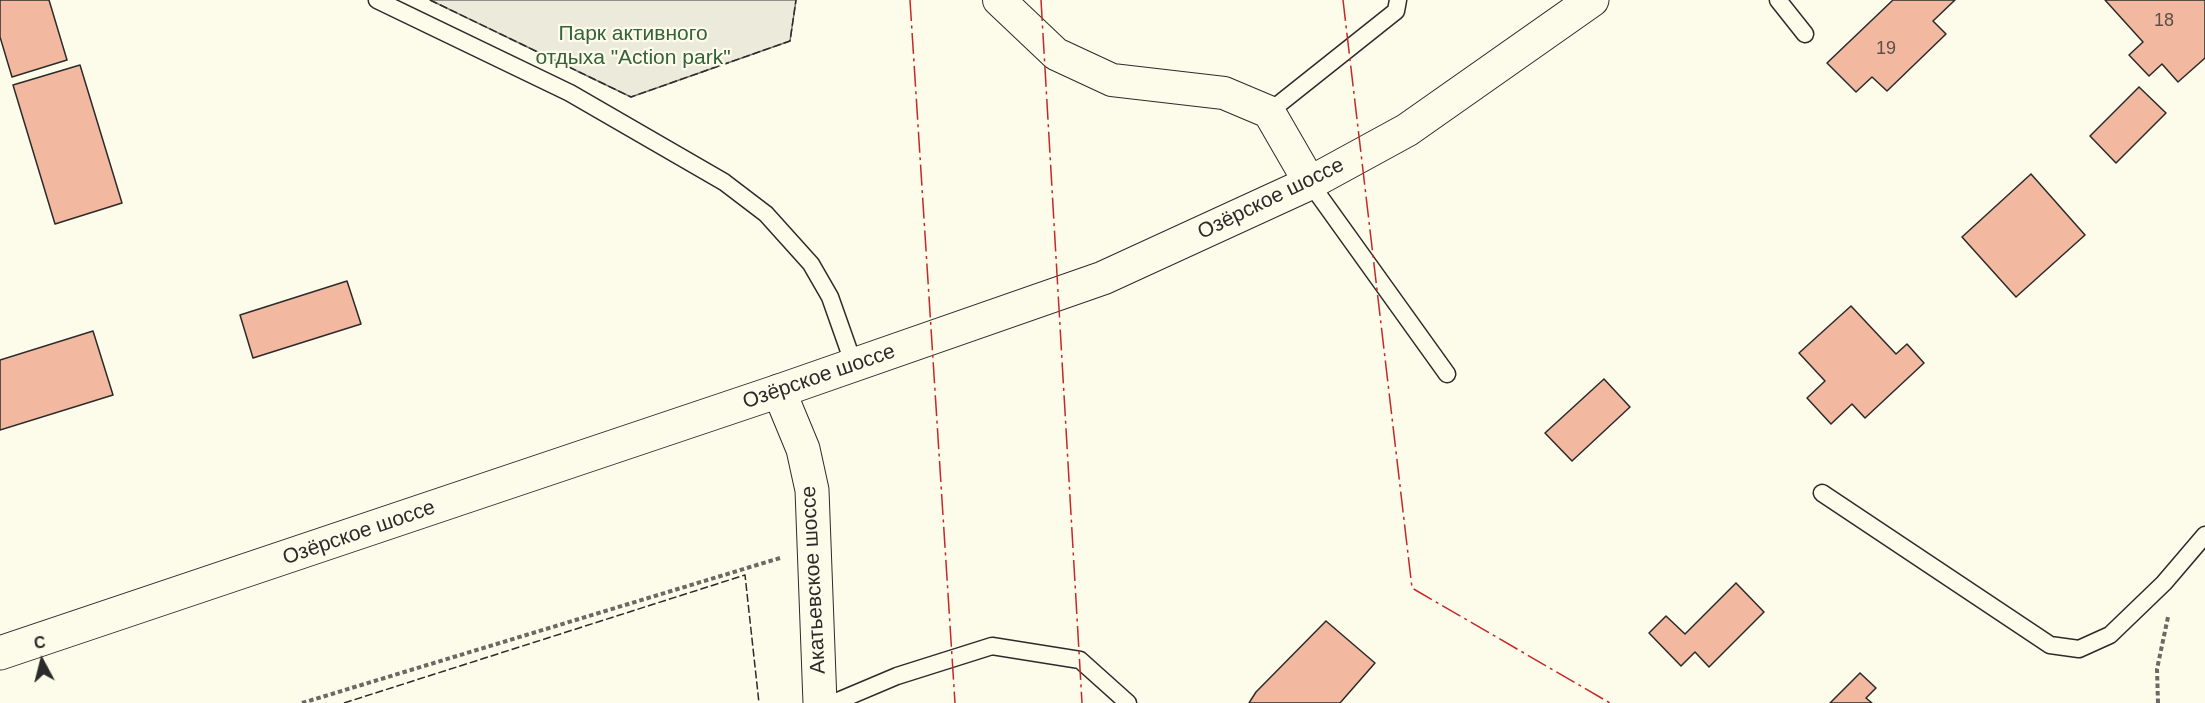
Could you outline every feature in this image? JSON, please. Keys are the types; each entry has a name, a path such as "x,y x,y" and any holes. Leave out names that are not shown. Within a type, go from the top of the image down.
{"main road":[{"name":"Озёрское шоссе","path":"0,653 779,391 1103,278 1310,183 1407,130 1592,0"},
{"name":"Акатьевское шоссе","path":"779,391 803,449 812,490 820,703"}],"street":[{"path":"999,0 1056,54 1112,80 1224,93 1269,112 1310,183"}],"lane":[{"path":"377,0 570,93 724,182 758,208 811,264 830,297 854,365"},
{"path":"1269,112 1396,11 1398,0"},
{"path":"1778,0 1805,34"},
{"path":"1310,183 1447,374"},
{"path":"1822,492 2049,645 2079,649 2110,635 2179,566 2205,535"},
{"path":"833,703 897,676 992,646 1080,660 1128,703"}],"path":[{"path":"302,703 815,547"},
{"path":"2158,703 2157,669 2179,566"}],"green space":[{"name":"Парк активного отдыха \"Action park\"","path":"430,0 796,0 790,41 631,97"}],"building":[{"path":"0,0 49,0 67,60 12,77 0,37"},
{"path":"1893,0 1955,0 1933,21 1946,34 1887,91 1872,77 1856,92 1827,63"},
{"path":"2105,0 2205,0 2205,58 2178,82 2162,64 2149,76 2129,55 2143,42"},
{"path":"80,65 122,203 55,224 13,85"},
{"path":"2139,87 2166,113 2116,163 2090,136"},
{"path":"2031,174 2085,235 2016,297 1962,237"},
{"path":"347,281 361,324 253,358 240,315"},
{"path":"1851,306 1896,354 1907,344 1924,363 1865,418 1852,404 1831,424 1807,398 1825,381 1799,353"},
{"path":"93,331 113,395 0,430 0,360"},
{"path":"1604,379 1630,407 1572,461 1545,433"},
{"path":"1736,583 1764,612 1709,667 1695,652 1681,666 1649,633 1666,616 1685,634"},
{"path":"1326,621 1375,663 1340,703 1249,703 1256,692"},
{"path":"1860,673 1876,688 1866,698 1872,703 1830,703"}],"fence":[{"path":"430,0 631,97 790,41 796,0"},
{"path":"344,703 745,575 759,703"}],"power":[{"path":"910,0 955,703"},
{"path":"1041,0 1082,703"},
{"path":"1343,0 1412,588 1610,703"}]}
